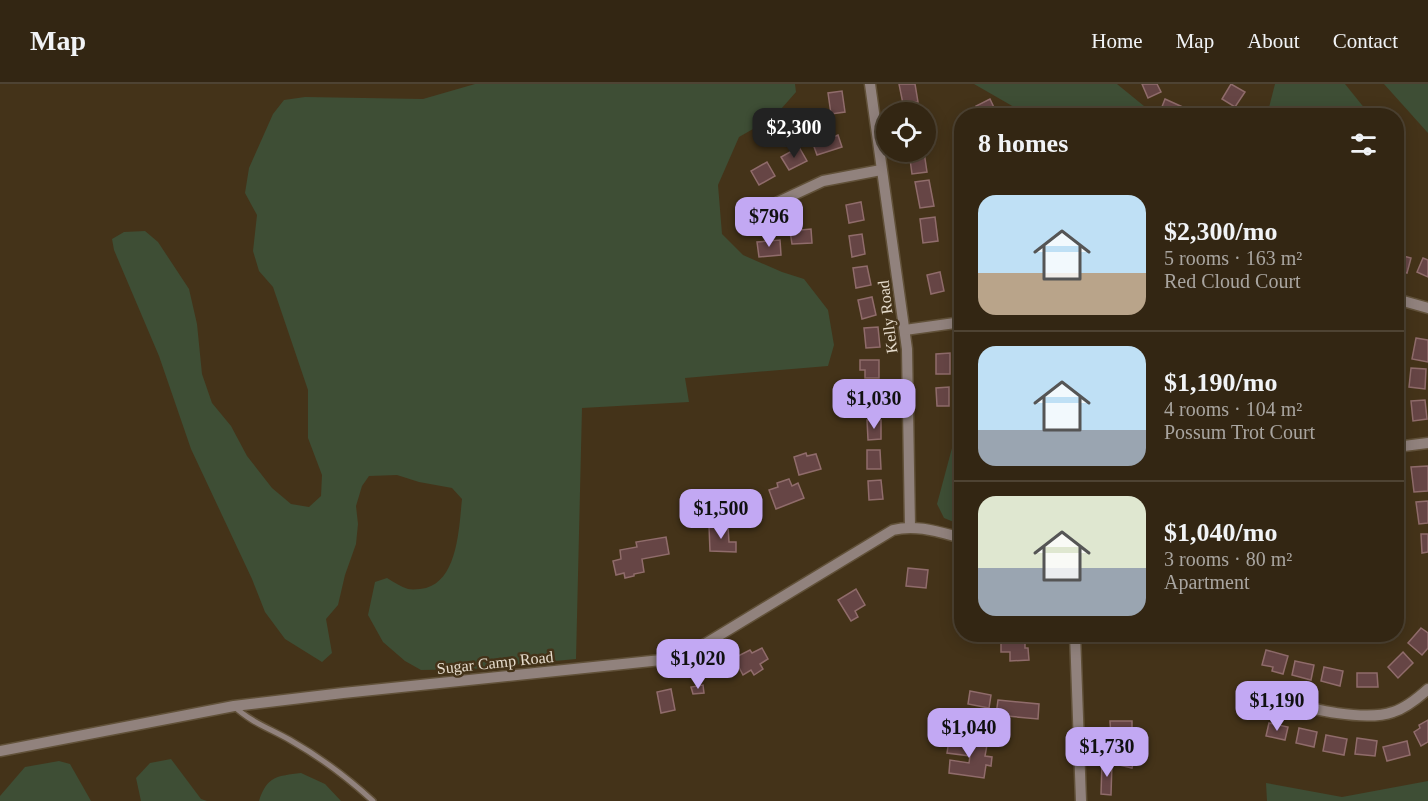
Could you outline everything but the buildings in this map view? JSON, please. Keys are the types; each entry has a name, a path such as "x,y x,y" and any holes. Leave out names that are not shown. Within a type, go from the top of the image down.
{"street":[{"name":"Kelly Road","path":"870,84 907,349 910,527"},
{"path":"744,218 823,181 881,170"},
{"path":"1404,301 1428,308"},
{"path":"905,330 954,323"},
{"path":"1404,446 1428,443"},
{"path":"910,527 954,536"},
{"name":"Sugar Camp Road","path":"0,751 234,706 671,659 700,647 893,530 910,527"},
{"path":"1075,642 1081,801"},
{"path":"1254,695 1352,715 1368,715 1395,712 1428,689"}],"lane":[{"path":"234,706 244,716 319,758 373,801"}],"green space":[{"path":"475,84 795,84 796,92 774,117 739,137 718,185 722,234 743,255 804,279 828,310 834,345 828,366 685,378 689,402 582,408 576,659 473,669 421,670 405,661 383,642 368,615 375,582 387,578 408,589 426,588 437,583 445,574 455,551 462,499 452,488 397,475 369,476 362,486 356,506 358,524 356,544 338,605 326,619 332,653 322,662 285,639 265,612 252,579 191,449 159,356 114,250 112,239 124,232 145,231 158,242 189,289 197,324 202,374 212,403 231,426 247,456 272,488 291,504 309,507 321,496 322,475 308,438 308,390 273,287 259,271 253,251 257,215 245,193 249,168 273,114 284,100 305,97 423,99"},
{"path":"974,84 1117,84 1146,108 1014,108"},
{"path":"1275,84 1345,84 1364,108 1269,108"},
{"path":"1384,84 1428,84 1428,133"},
{"path":"954,443 954,522 944,518 937,504"},
{"path":"171,759 201,799 207,801 141,801 136,778 150,763"},
{"path":"59,761 70,764 91,801 0,801 0,796 25,767"},
{"path":"301,773 325,784 341,801 259,801 269,782 285,775"},
{"path":"1428,781 1428,801 1267,801 1266,783 1342,797"}]}
